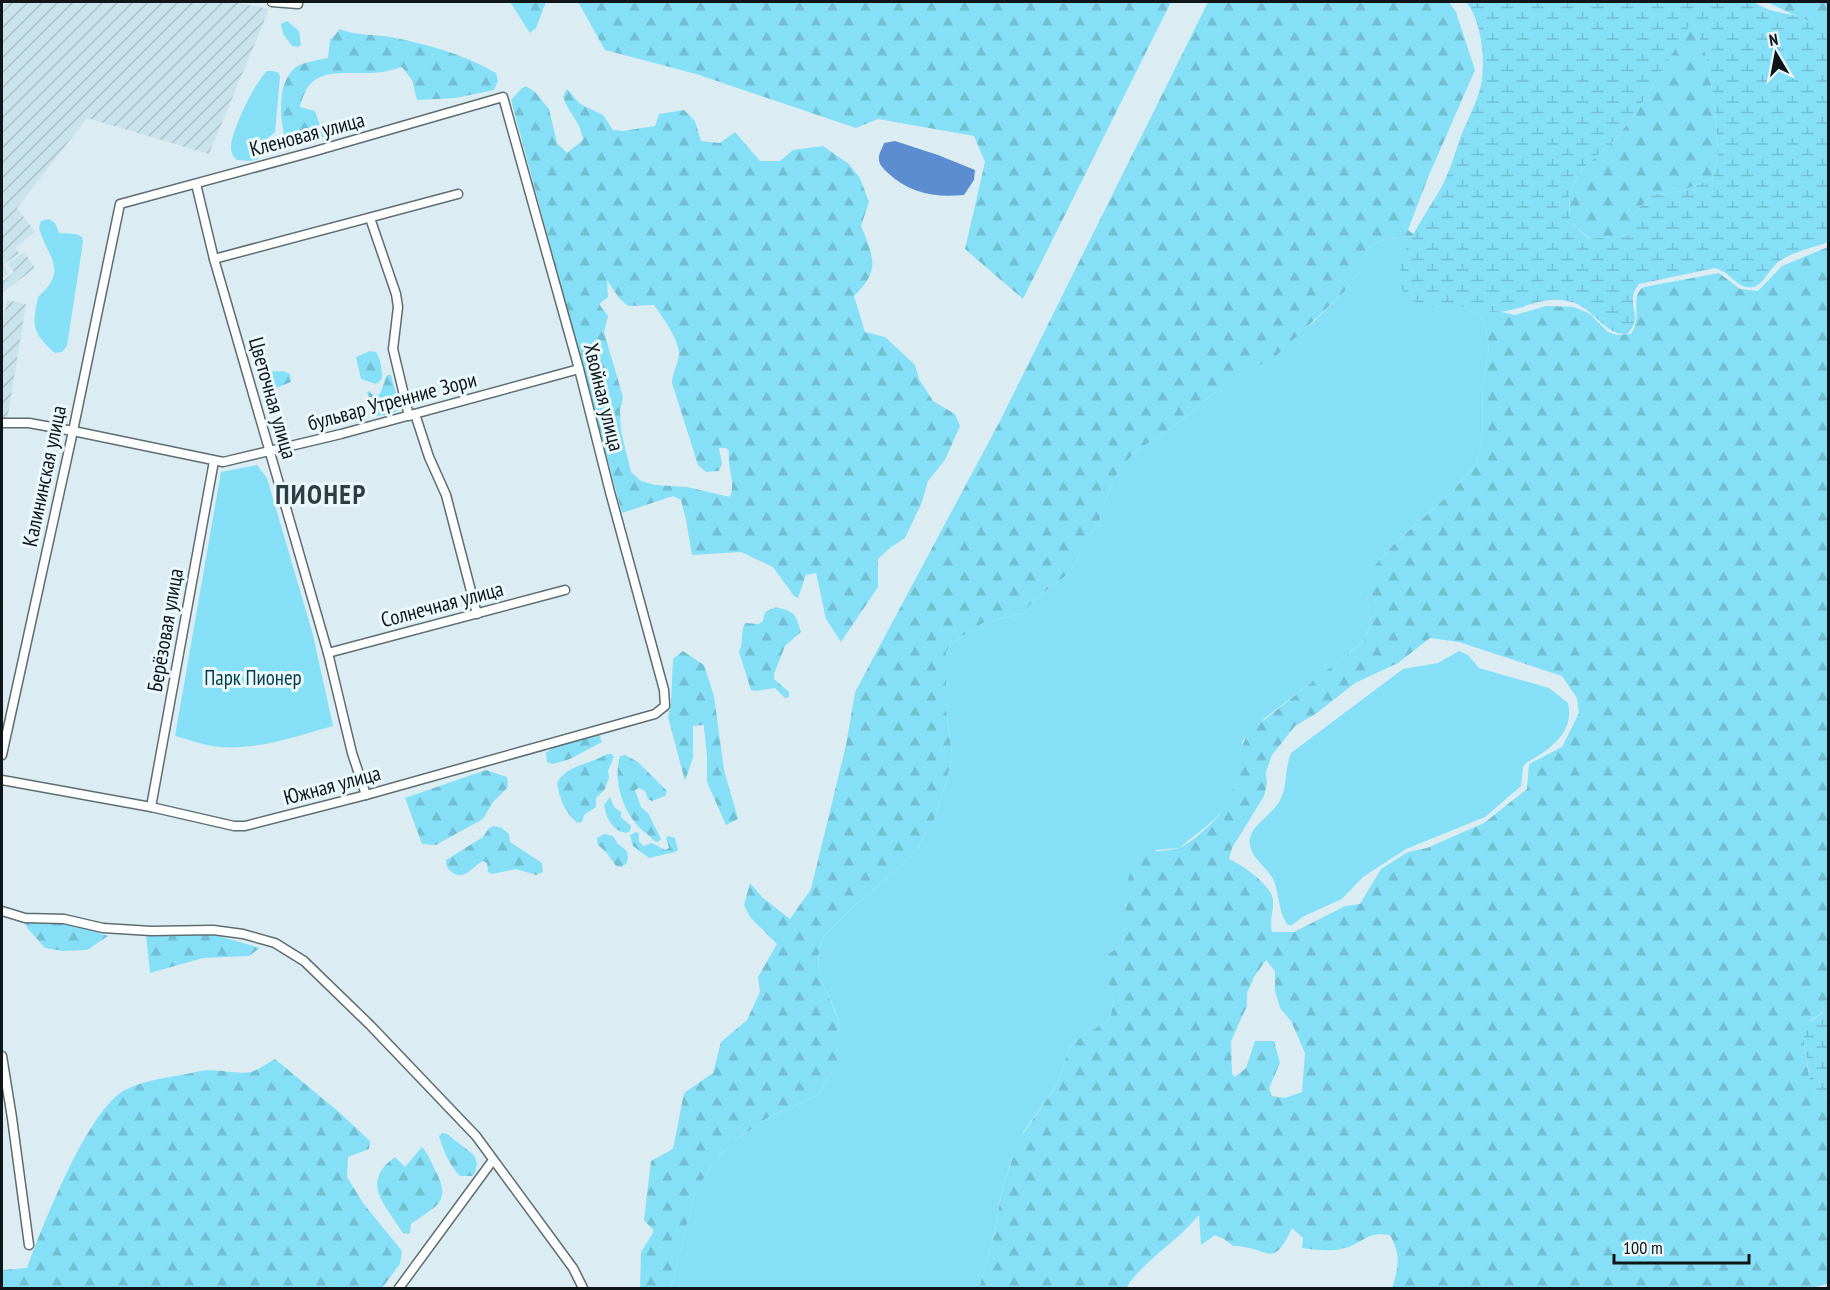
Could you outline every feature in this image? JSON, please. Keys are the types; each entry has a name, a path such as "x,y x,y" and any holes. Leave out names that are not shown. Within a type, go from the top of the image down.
{"street":[{"path":"272,2 298,4"},
{"name":"Кленовая улица","path":"120,204 503,97"},
{"name":"Хвойная улица","path":"503,97 579,369 664,690 665,706"},
{"name":"Цветочная улица","path":"196,184 214,260 328,652 352,753 366,795"},
{"path":"214,260 458,194"},
{"name":"Калининская улица","path":"2,755 120,204"},
{"path":"370,218 396,294 398,308 393,350 412,415 446,495 477,614"},
{"name":"бульвар Утренние Зори","path":"2,423 29,423 223,462 412,415 579,369"},
{"name":"Берёзовая улица","path":"151,807 214,461"},
{"name":"Солнечная улица","path":"328,652 565,590"},
{"name":"Южная улица","path":"2,780 151,807 234,826 245,826 366,795 655,714 665,706"},
{"path":"2,911 25,918 64,919 103,928 151,931 213,930 243,934 275,943 304,961 370,1025 476,1136 573,1268 583,1288"},
{"path":"2,1056 29,1245"},
{"path":"399,1288 493,1160"}],"shaded area":[{"path":"2,2 233,2 269,9 209,154 87,118 17,208 35,232 15,248 19,253 3,265 9,273 2,278"},
{"path":"895,141 975,170 974,180 964,195 933,195 914,190 896,180 879,162 884,143"},
{"path":"24,252 35,268 2,293 2,282 14,272 8,264"},
{"path":"7,300 26,304 7,421 2,420 2,325"}],"green space":[{"path":"510,2 546,2 536,28 530,33"},
{"path":"578,2 1171,2 1023,299 965,249 985,162 974,136 878,119 856,128 696,74 605,50"},
{"path":"1208,2 1449,2 1456,12 1475,70 1429,175 1408,230 1423,241 1456,302 1424,250 1412,236 1386,238 1370,246 1361,261 1361,270 1345,291 1277,355 1220,388 1177,424 1136,451 1119,470 1103,505 1099,523 1085,542 1068,574 1036,598 1023,613 983,623 950,646 946,652 946,710 952,754 947,780 933,822 917,849 898,869 854,906 823,937 818,966 821,980 840,1028 839,1055 834,1068 818,1095 770,1116 717,1157 695,1192 671,1288 640,1288 641,1252 654,1231 644,1220 651,1161 673,1149 684,1093 713,1073 721,1042 747,1020 760,992 758,977 777,944 750,917 744,905 750,883 763,898 790,919 811,889 846,745 855,692 1000,421"},
{"path":"1466,2 1755,2 1767,9 1799,17 1812,23 1828,37 1828,242 1783,259 1756,286 1742,286 1715,268 1639,284 1633,295 1634,325 1627,334 1610,329 1581,306 1561,300 1545,301 1494,312 1468,307 1425,306 1414,302 1404,294 1400,283 1403,258 1415,231 1451,166 1481,86 1482,50 1478,28","holes":["1692,21 1706,55 1715,108 1718,159 1712,179 1681,191 1652,195 1634,213 1630,235 1589,239 1570,222 1569,192 1582,169 1613,142 1636,113"]},
{"path":"1767,2 1828,2 1828,39 1800,18"},
{"path":"1692,20 1706,55 1715,108 1718,159 1712,179 1681,191 1652,195 1634,213 1631,235 1590,239 1570,222 1569,192 1582,169 1613,142 1636,113"},
{"path":"287,21 299,31 301,45 298,47 292,46 283,34 281,24"},
{"path":"340,29 431,46 471,60 496,73 498,81 494,90 456,98 417,100 412,80 402,67 378,72 326,75 317,78 310,85 300,107 315,111 324,137 307,140 285,139 281,101 285,82 299,65 328,58 330,40"},
{"path":"267,71 279,73 280,77 275,132 261,144 258,159 237,160 231,150 235,130 250,96"},
{"path":"526,86 535,92 549,109 557,143 567,153 583,140 580,128 563,97 567,89 580,104 603,115 613,130 623,131 655,126 659,114 684,110 695,121 701,141 720,143 735,132 760,161 780,161 793,150 823,146 849,164 860,178 869,202 861,226 872,263 868,279 854,296 865,332 885,337 915,365 919,379 933,401 955,414 960,426 945,460 928,481 922,502 905,538 878,559 878,587 841,642 826,619 816,573 806,575 798,598 794,596 773,567 741,552 692,555 681,500 673,496 622,513 511,100","holes":["607,280 619,298 628,306 654,305 670,329 679,349 672,383 698,465 706,472 719,471 722,464 719,448 726,448 729,451 732,480 730,497 687,487 655,485 641,481 631,472 621,431 620,411 623,397 604,332 608,316 599,304 608,297"]},
{"path":"49,219 55,223 59,233 76,234 82,237 83,242 67,346 62,352 55,353 38,334 35,322 38,297 52,279 54,271 54,264 39,228 41,221"},
{"path":"1412,236 1424,250 1456,302 1478,315 1484,322 1489,348 1483,380 1482,442 1476,464 1452,492 1393,545 1375,565 1367,595 1371,623 1364,640 1266,717 1243,740 1233,792 1225,809 1179,848 1156,850 1126,900 1122,945 1108,954 1108,982 1114,998 1111,1015 1107,1021 1075,1041 1069,1048 1058,1083 1024,1131 1012,1159 1001,1195 995,1231 979,1288 671,1288 695,1192 717,1157 770,1116 818,1095 834,1068 840,1028 837,1015 821,980 818,966 823,937 854,906 898,869 917,849 933,822 947,780 952,754 946,710 946,652 950,646 983,623 1023,613 1036,598 1068,574 1085,542 1099,523 1103,505 1119,470 1136,451 1177,424 1220,388 1310,325 1345,291 1361,270 1361,261 1370,246 1386,238"},
{"path":"1828,247 1828,1009 1811,1020 1803,1034 1809,1076 1815,1090 1828,1099 1828,1284 1810,1288 1392,1288 1398,1261 1390,1235 1376,1234 1352,1246 1318,1250 1302,1248 1303,1238 1292,1228 1279,1249 1268,1254 1233,1246 1215,1235 1201,1245 1199,1215 1142,1268 1126,1288 979,1288 995,1231 1001,1195 1018,1141 1058,1083 1069,1048 1075,1041 1107,1021 1111,1015 1114,998 1108,982 1105,963 1108,954 1122,945 1128,882 1134,863 1143,854 1181,847 1199,835 1217,817 1230,798 1241,750 1249,732 1364,640 1371,623 1367,595 1368,579 1375,565 1393,545 1452,492 1476,464 1482,442 1483,380 1489,348 1484,322 1478,315 1456,302 1515,315 1546,306 1574,307 1590,314 1608,332 1617,335 1631,334 1635,327 1637,296 1644,287 1719,273 1740,289 1758,291 1782,266","holes":["1430,638 1459,642 1562,676 1577,698 1579,713 1562,747 1529,764 1527,789 1484,823 1427,848 1408,852 1381,869 1360,904 1345,906 1294,932 1272,932 1273,900 1271,894 1255,876 1229,859 1232,848 1264,796 1267,784 1266,772 1272,755 1295,726 1317,713 1355,683 1398,663","1266,960 1275,971 1275,991 1280,1008 1291,1021 1305,1053 1302,1092 1285,1098 1272,1096 1269,1088 1280,1063 1274,1041 1255,1041 1246,1068 1235,1077 1232,1074 1231,1041 1247,1006 1247,993 1254,977"]},
{"path":"370,351 376,352 381,365 382,379 376,384 361,379 356,357"},
{"path":"283,371 290,374 291,382 273,389 262,386 259,375 264,372"},
{"path":"387,375 391,375 399,405 398,410 391,414 376,416 367,392 373,395 380,394"},
{"name":"Парк Пионер","path":"257,465 267,478 313,635 333,726 264,744 235,747 215,746 175,736 221,472"},
{"path":"776,607 793,614 801,632 785,646 774,674 774,679 789,692 789,697 785,698 775,688 751,690 739,652 745,623 759,624 763,621 765,612"},
{"path":"683,651 704,665 714,696 724,770 738,819 726,825 707,782 704,725 693,726 693,758 685,781 668,717 673,659"},
{"path":"1459,651 1468,655 1479,668 1549,688 1568,703 1568,723 1564,732 1551,746 1526,763 1523,767 1521,786 1485,817 1406,849 1363,877 1342,899 1288,925 1282,914 1272,877 1251,849 1250,838 1255,828 1282,797 1291,753 1403,669 1438,663"},
{"path":"598,732 602,742 570,759 553,764 547,762 546,753 554,747"},
{"path":"607,754 612,754 614,757 608,771 609,777 605,789 596,798 596,807 584,815 582,822 577,823 563,805 557,783 566,772"},
{"path":"625,755 638,762 667,791 665,796 652,801 648,799 645,791 639,788 635,790 641,807 648,813 661,839 658,842 653,840 632,819 622,799 618,766 620,756"},
{"path":"486,770 507,777 508,787 493,802 483,819 436,845 422,844 405,798"},
{"path":"610,797 614,807 621,812 621,817 631,826 630,831 626,833 617,829 608,819 604,805"},
{"path":"494,826 502,828 509,834 510,842 542,863 543,872 536,875 516,869 492,874 488,872 487,863 483,861 465,874 453,873 447,866 446,860 483,837 489,828"},
{"path":"639,833 639,841 643,846 652,843 665,850 669,848 666,838 668,836 675,838 678,850 649,858 633,846 630,835"},
{"path":"604,834 613,836 618,844 627,851 626,864 621,867 616,866 598,845 597,838"},
{"path":"24,920 64,921 108,936 87,950 63,951 45,948 28,929"},
{"path":"208,933 260,948 249,956 203,958 150,973 146,935"},
{"path":"1828,1009 1828,1099 1815,1090 1810,1081 1803,1034 1807,1024"},
{"path":"275,1059 370,1141 369,1149 348,1157 347,1177 363,1203 402,1251 400,1264 382,1288 2,1288 2,1270 27,1268 68,1171 96,1120 111,1101 133,1086 151,1081 203,1071 251,1072"},
{"path":"442,1133 447,1134 474,1155 477,1163 472,1176 460,1176 453,1168 439,1136"},
{"path":"422,1147 441,1183 441,1198 433,1209 411,1224 408,1234 403,1233 384,1204 377,1185 384,1167 395,1157 405,1167"}],"district":[{"name":"ПИОНЕР","path":"321,494"}]}
